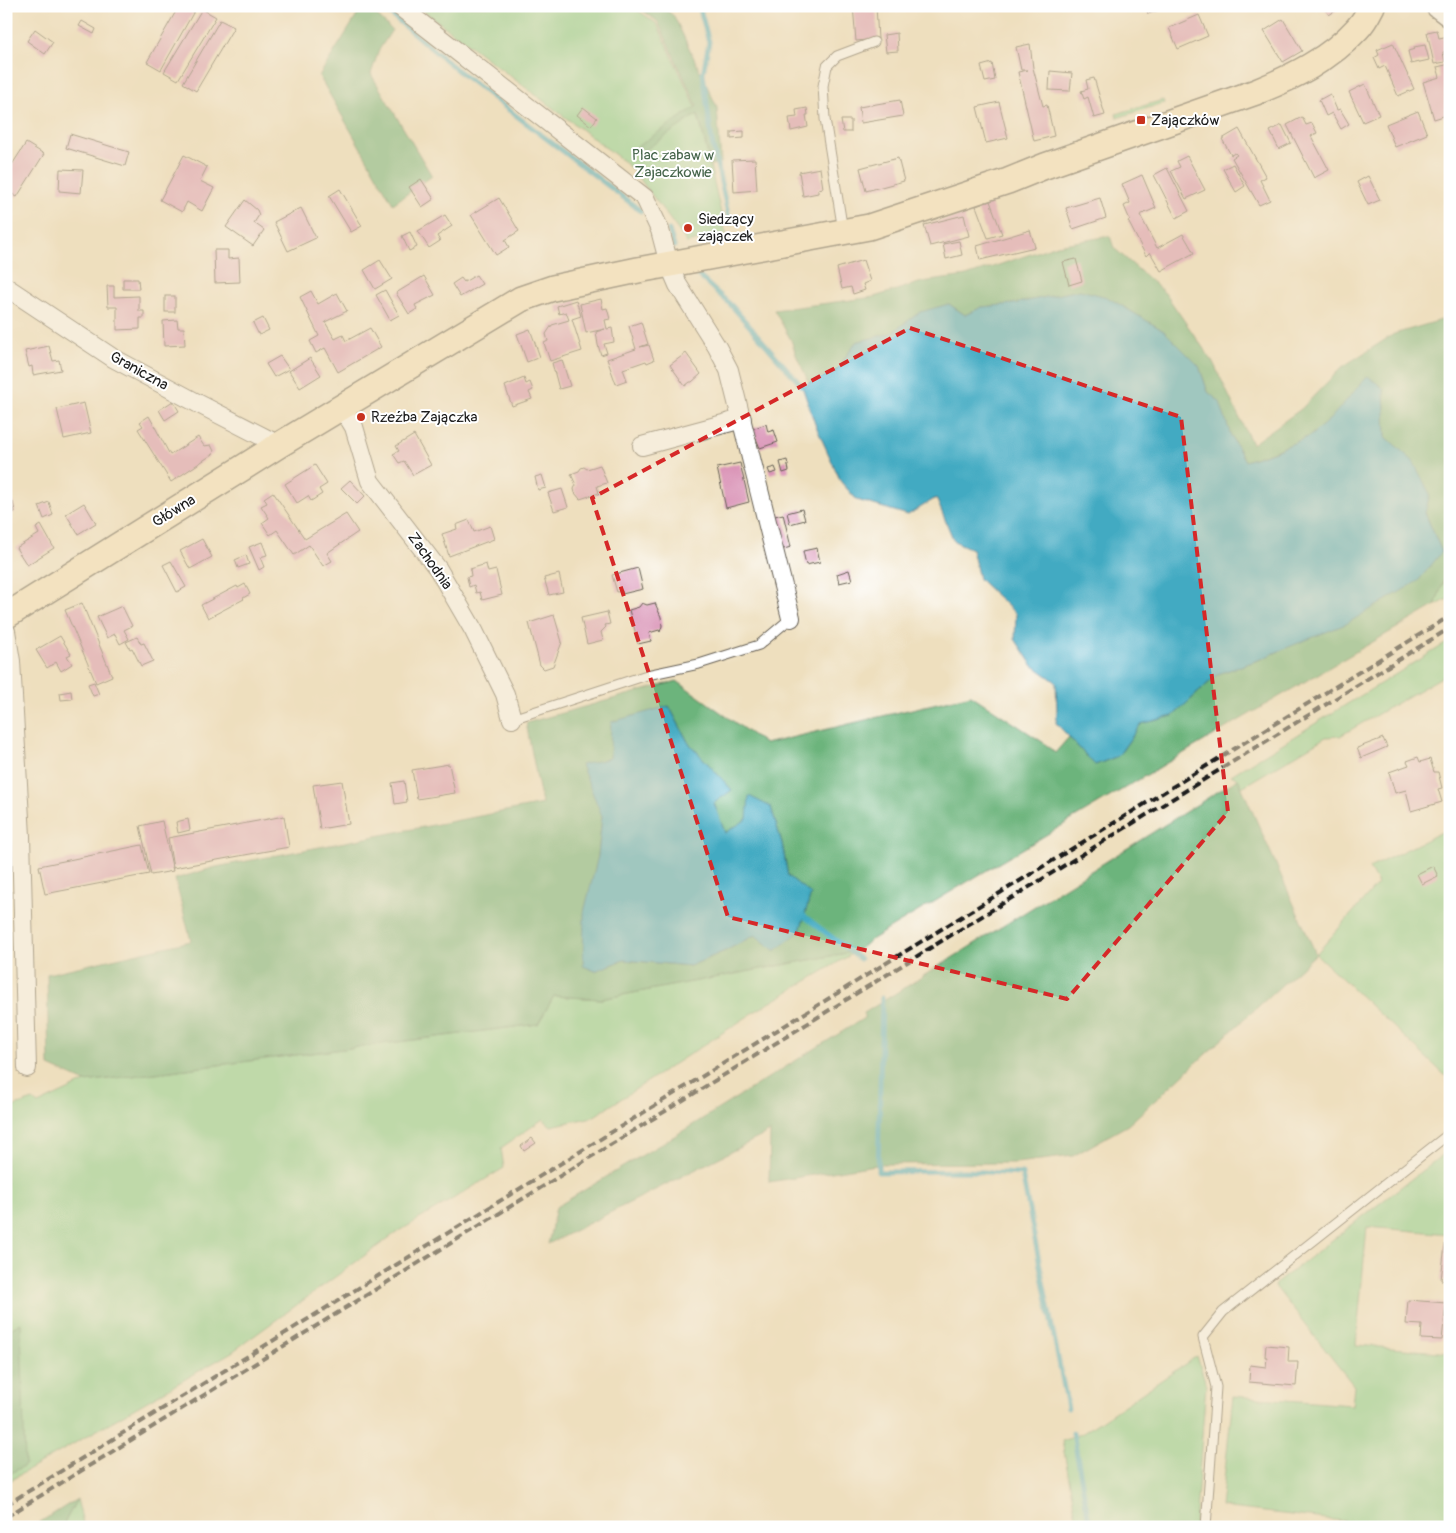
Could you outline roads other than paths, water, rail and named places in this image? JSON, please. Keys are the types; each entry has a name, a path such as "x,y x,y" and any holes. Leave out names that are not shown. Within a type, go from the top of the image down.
{"main road":[{"name":"Główna","path":"6,616 279,444 521,299 552,288 869,227 1008,181 1290,78 1339,46 1358,28 1372,6"}],"street":[{"path":"399,6 645,198 660,230 669,264 678,285 717,347 728,370 742,419 791,618"},
{"path":"1437,6 1450,16"},
{"name":"Graniczna","path":"6,287 113,358 279,444"},
{"name":"Zachodnia","path":"342,407 354,427 370,481 443,576 474,631 505,694 512,719"},
{"path":"642,446 742,419"},
{"path":"6,631 11,661 21,836 27,1068"}],"lane":[{"path":"843,232 826,128 823,86 826,66 837,56 874,42"},
{"path":"512,719 647,675 699,664 759,645 791,618"},
{"path":"1206,1527 1216,1387 1203,1337 1223,1312 1450,1132"}],"water":[{"path":"1080,290 1107,297 1164,331 1199,366 1208,392 1220,402 1231,436 1245,461 1273,452 1310,436 1330,419 1368,376 1384,389 1386,437 1413,461 1430,494 1425,513 1442,552 1418,581 1346,624 1261,659 1218,674 1173,716 1141,724 1118,756 1095,765 1056,723 1056,682 1032,665 1015,639 1016,614 979,579 972,549 954,541 936,498 908,515 857,500 841,482 815,424 802,386 836,371 856,342 891,333 920,312 949,304 965,315 982,307 1013,304"},
{"path":"669,706 688,742 732,790 714,803 725,833 747,819 749,796 771,807 782,843 788,876 811,894 800,931 775,951 755,935 725,951 690,966 624,960 595,971 583,966 584,912 598,856 602,816 581,765 610,758 611,722"}],"waterway":[{"path":"381,6 463,75 641,211"},
{"path":"705,6 700,9 709,42 703,73 712,142 730,223"},
{"path":"669,230 674,246"},
{"path":"691,269 731,305 802,386"},
{"path":"804,916 860,959"},
{"path":"882,998 878,1172 966,1171 1022,1174 1068,1408"},
{"path":"1073,1433 1090,1527"}],"railway":[{"path":"6,1505 1450,616"},
{"path":"6,1517 1450,628"}],"place":[{"name":"Zajączków","path":"1141,120"},
{"name":"Siedzący zajączek","path":"688,228"},
{"name":"Rzeźba Zajączka","path":"361,417"}],"park label":[{"name":"Plac zabaw w Zajaczkowie","path":"673,164"}]}
